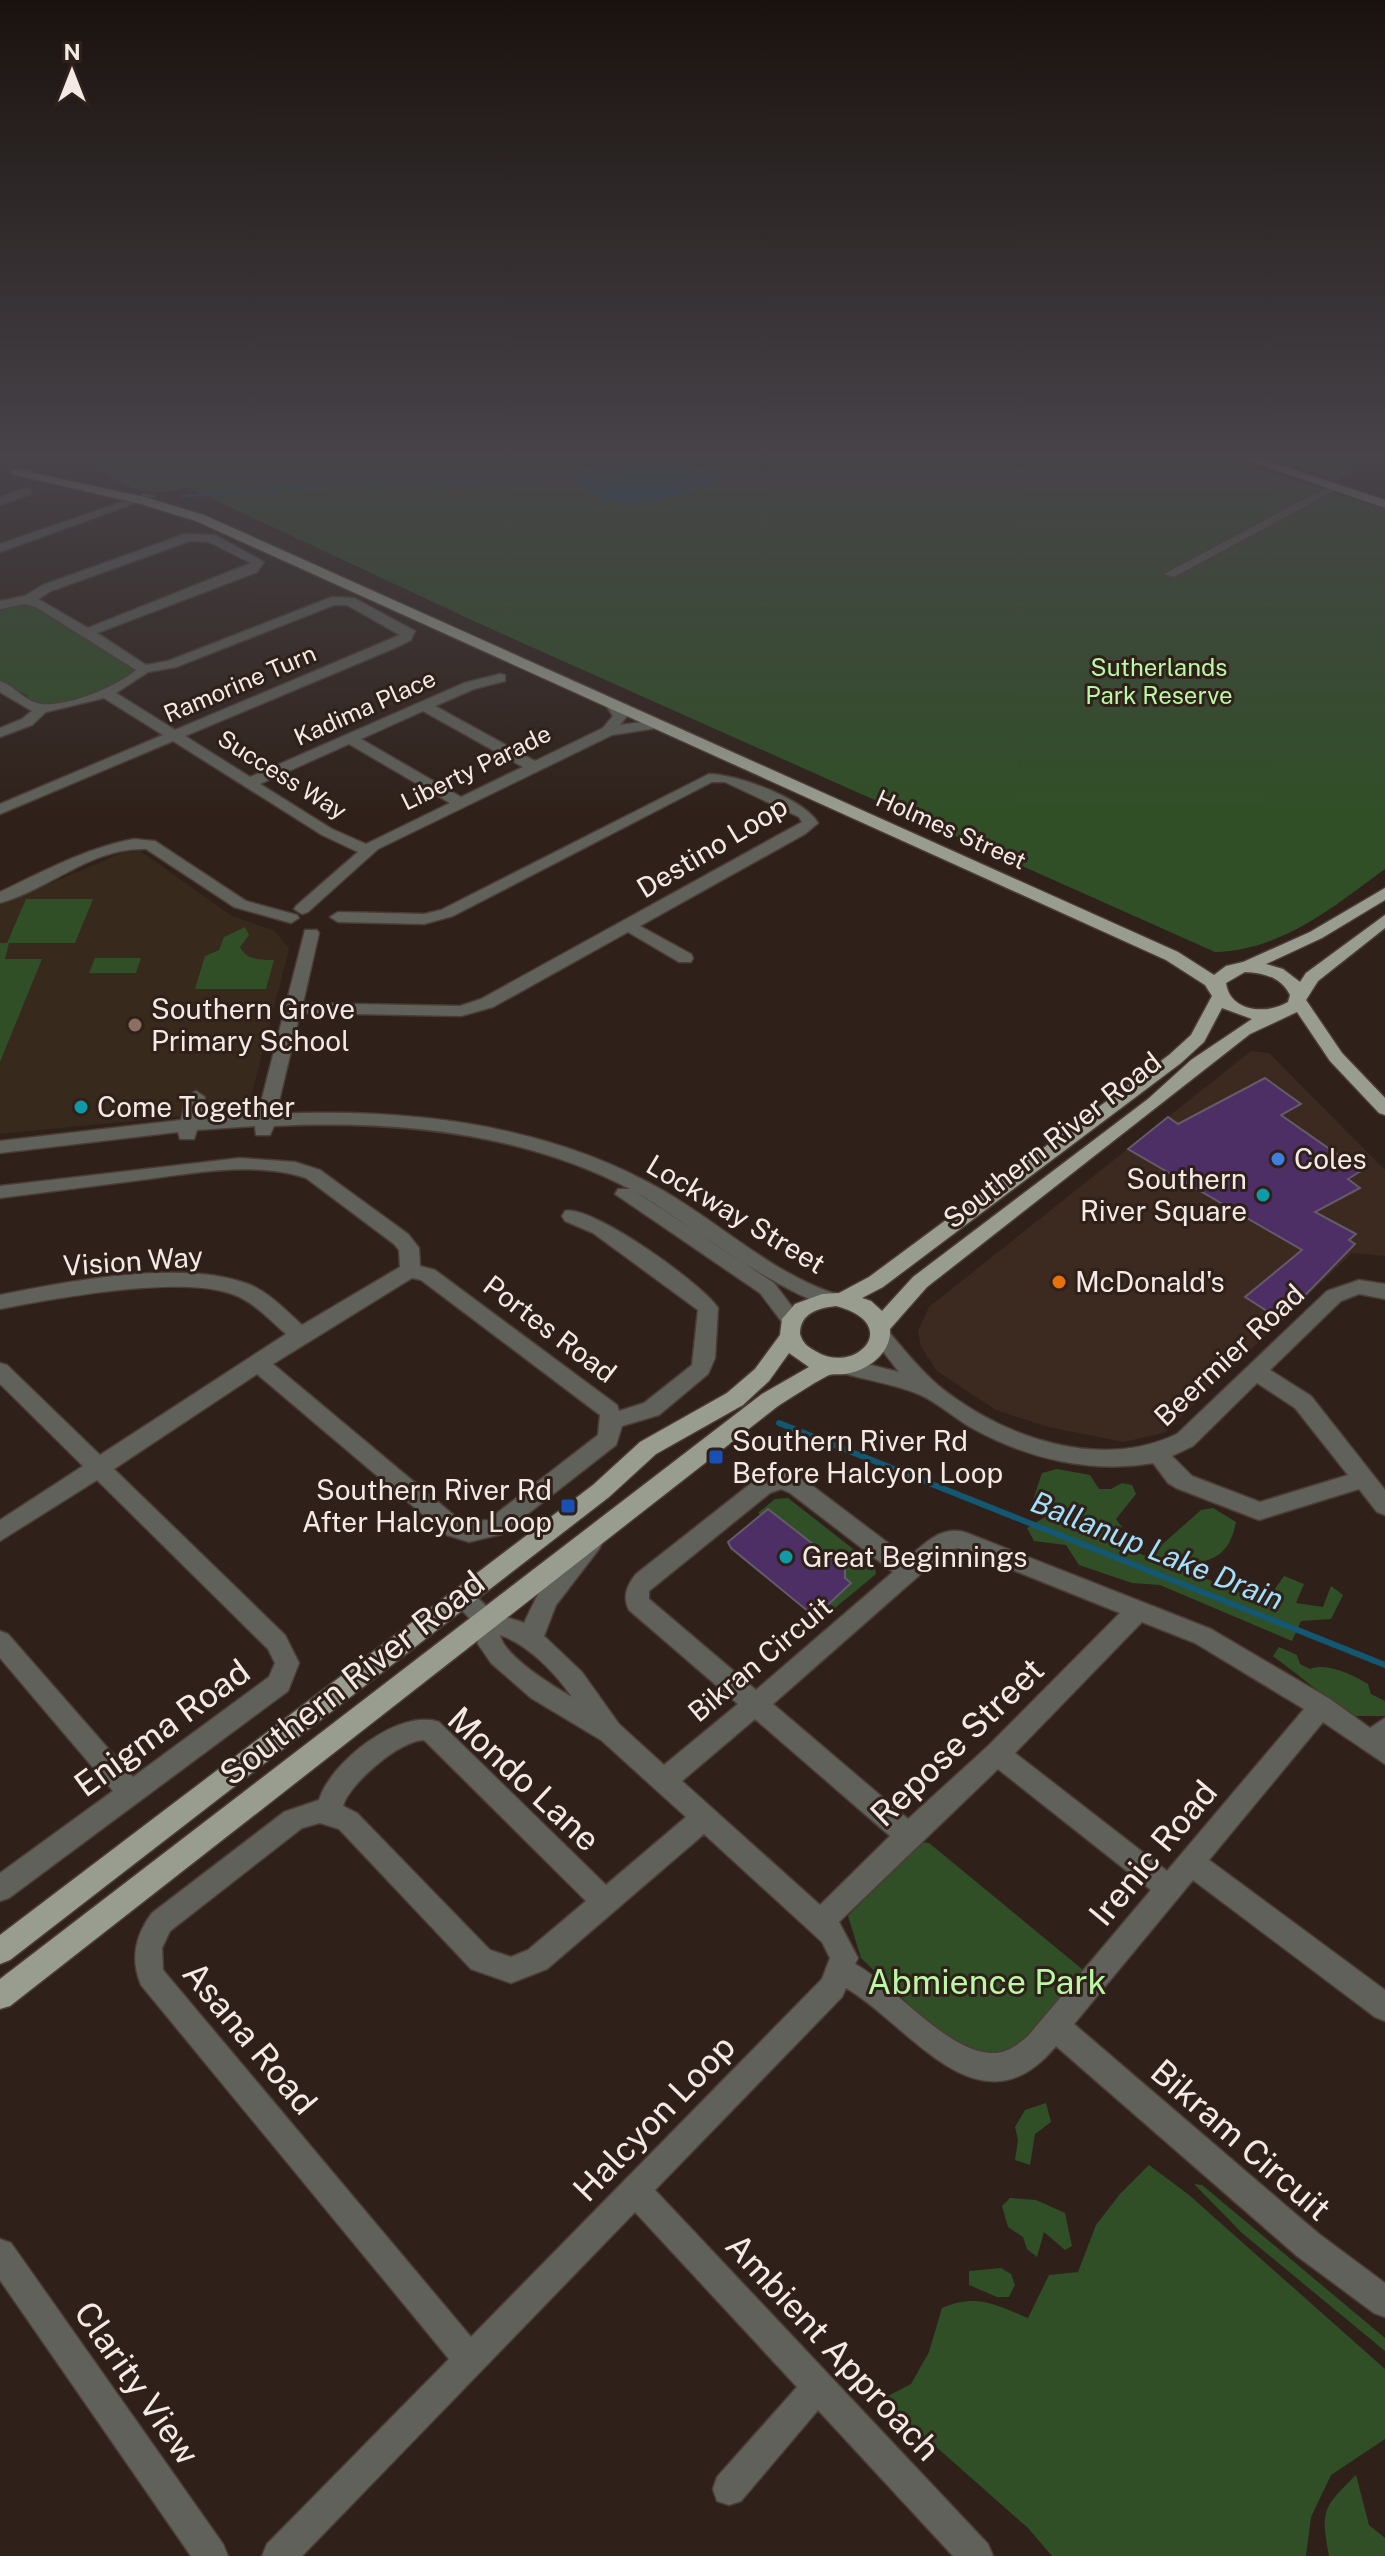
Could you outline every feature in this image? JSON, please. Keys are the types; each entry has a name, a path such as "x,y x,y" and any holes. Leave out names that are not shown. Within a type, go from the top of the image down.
{"main road":[{"name":"Holmes Street","path":"325,574 1172,956 1211,981 1218,992 1241,1011 1275,1015"},
{"name":"Holmes Street","path":"550,675 610,696 686,731 710,747"},
{"path":"1238,968 1337,924 1385,893"},
{"path":"1385,920 1306,982 1298,998 1318,1033 1385,1109"},
{"name":"Holmes Street","path":"1172,956 1281,974 1294,984 1298,998"},
{"name":"Southern River Road","path":"836,1300 876,1282 1175,1059 1198,1038 1222,975 1238,968"},
{"name":"Southern River Road","path":"881,1332 920,1282 1154,1103 1197,1064 1244,1030 1293,1008 1298,998"},
{"path":"1275,1015 1318,1033"},
{"path":"836,1300 870,1312 881,1332 870,1357 836,1366 807,1358 793,1344 791,1329 806,1306 836,1300"},
{"name":"Southern River Road","path":"0,1951 601,1491 648,1448 735,1399 762,1375 791,1329"},
{"name":"Southern River Road","path":"0,1996 770,1400 836,1366"}],"street":[{"path":"0,605 28,600 47,588 85,574"},
{"path":"88,632 239,574"},
{"path":"0,685 31,706 42,709 63,707 136,678 144,669 41,604 28,600"},
{"name":"Ramorine Turn","path":"0,809 392,644 406,637 408,631 349,601 332,601 171,664 144,669"},
{"name":"Kadima Place","path":"250,783 469,686 500,678"},
{"name":"Success Way","path":"104,692 343,841 367,850"},
{"path":"608,731 620,716 612,704"},
{"path":"424,706 534,767"},
{"path":"0,733 27,722 42,709"},
{"name":"Liberty Parade","path":"296,914 367,850 608,731 657,724"},
{"path":"350,739 461,803"},
{"name":"Destino Loop","path":"292,1008 461,1011 487,1003 810,823 805,814 737,782 727,778 709,778 447,913 424,919 337,915"},
{"path":"0,898 111,848 139,842 150,844 240,904 296,914 321,906 337,915"},
{"path":"296,914 297,930 311,933 330,928 337,915 334,897 341,874"},
{"path":"629,926 685,958"},
{"path":"264,1127 311,933"},
{"path":"188,1131 196,1097"},
{"name":"Lockway Street","path":"0,1147 375,1119 468,1128 572,1155 667,1200 798,1289 836,1300"},
{"name":"Lockway Street","path":"264,1127 411,1133 456,1138 545,1159 611,1186 647,1206 767,1288 791,1329"},
{"name":"Lockway Street","path":"0,1157 188,1131"},
{"path":"0,1192 195,1167 240,1164 295,1168 313,1174 333,1187 401,1239 409,1248 410,1270 301,1335 0,1532"},
{"path":"572,1216 600,1228 698,1297 708,1308 705,1358 701,1369 651,1409 612,1421"},
{"name":"Portes Road","path":"259,1364 455,1529 469,1533 494,1528 608,1439 612,1421 609,1411 428,1275 410,1270"},
{"name":"Vision Way","path":"0,1302 121,1285 208,1281 243,1290 301,1335"},
{"name":"Beermier Road","path":"836,1366 882,1374 931,1391 971,1418 1021,1441 1104,1459 1133,1460 1159,1455 1185,1440 1334,1296 1350,1287 1370,1285 1385,1292"},
{"name":"Beermier Road","path":"881,1332 931,1391"},
{"name":"Enigma Road","path":"0,1371 277,1642 287,1663 279,1684 0,1889"},
{"path":"1255,1371 1303,1402 1385,1506"},
{"path":"1159,1455 1176,1477 1184,1482 1259,1511 1363,1479"},
{"path":"909,1571 798,1487 781,1480 762,1487 644,1581 638,1588 637,1603 909,1836"},
{"path":"531,1640 537,1614 543,1604 595,1536"},
{"name":"Bikran Circuit","path":"663,1781 942,1542 966,1539 1203,1636 1321,1707"},
{"path":"462,1598 486,1619 523,1633 531,1640 573,1679 610,1732 832,1933 844,1958 839,1970"},
{"name":"Repose Street","path":"820,1923 997,1754 1140,1609"},
{"path":"486,1619 490,1644 499,1656 540,1691 610,1732"},
{"path":"0,1641 131,1793"},
{"path":"1321,1707 1381,1742"},
{"name":"Irenic Road","path":"839,1970 860,1979 955,2059 985,2069 1014,2064 1038,2046 1321,1707"},
{"name":"Mondo Lane","path":"329,1811 335,1790 344,1780 406,1730 420,1726 430,1730 606,1903"},
{"path":"997,1754 1170,1889"},
{"path":"329,1811 348,1821 481,1960 511,1970 537,1960 704,1818"},
{"name":"Asana Road","path":"329,1811 312,1812 293,1820 161,1922 148,1939 145,1954 151,1976 470,2360"},
{"path":"1192,1863 1385,2007"},
{"name":"Halcyon Loop","path":"279,2556 832,1988 839,1970"},
{"name":"Bikram Circuit","path":"1055,2026 1308,2245 1385,2302"},
{"name":"Ambient Approach","path":"634,2189 976,2556"},
{"name":"Clarity View","path":"0,2254 211,2556"},
{"path":"729,2489 818,2386"}],"shaded area":[{"name":"Southern Grove Primary School","path":"140,851 232,916 275,931 289,949 250,1101 233,1111 0,1134 0,905 124,852"},
{"name":"Southern River Square","path":"1251,1051 1269,1053 1385,1170 1385,1256 1352,1253 1164,1433 1124,1442 1048,1427 996,1410 937,1371 921,1347 918,1331 929,1307"}],"green space":[{"name":"Sutherlands Park Reserve","path":"374,574 1385,574 1385,869 1326,911 1285,935 1263,944 1215,952"},
{"path":"25,603 62,621 136,668 128,679 64,704 38,703 26,698 28,696 0,681 0,607"},
{"path":"26,899 93,899 75,943 9,943 5,959 42,959 0,1062 0,943 7,943"},
{"path":"245,927 249,935 240,947 246,955 274,960 266,989 195,989 205,956 219,950 224,937"},
{"path":"95,958 141,958 136,973 89,973"},
{"path":"1057,1469 1090,1475 1099,1489 1111,1489 1122,1483 1132,1485 1136,1494 1116,1519 1122,1527 1110,1541 1148,1557 1201,1510 1213,1508 1236,1522 1228,1545 1214,1558 1205,1561 1171,1564 1265,1603 1284,1576 1304,1584 1296,1603 1323,1607 1331,1586 1343,1595 1331,1619 1301,1621 1292,1641 1160,1585 1132,1583 1079,1565 1066,1545 1034,1541 1027,1528 1050,1514 1033,1500 1042,1473"},
{"path":"788,1498 875,1566 876,1574 835,1608 827,1602 851,1583 845,1578 844,1569 768,1510 761,1515 758,1513 775,1499"},
{"path":"1279,1647 1297,1655 1300,1664 1310,1669 1332,1668 1368,1684 1371,1694 1385,1701 1385,1716 1351,1716 1273,1656"},
{"name":"Abmience Park","path":"920,1842 929,1843 1088,1974 1029,2043 1007,2054 954,2048 861,1958 848,1916"},
{"path":"1046,2103 1051,2122 1035,2134 1030,2165 1015,2160 1018,2140 1015,2127 1025,2110"},
{"path":"1149,2165 1189,2195 1385,2369 1385,2439 1331,2475 1311,2517 1306,2556 1052,2556 1028,2528 882,2399 911,2384 929,2352 942,2308 966,2301 986,2302 1028,2318 1049,2275 1078,2272 1096,2225 1120,2194"},
{"path":"1194,2184 1202,2185 1385,2338 1385,2351 1242,2233"},
{"path":"1010,2198 1036,2200 1065,2213 1072,2246 1065,2250 1044,2232 1037,2257 1027,2249 1023,2237 1008,2227 1002,2206"},
{"path":"1001,2268 1011,2274 1015,2285 1009,2297 997,2297 969,2285 969,2271"},
{"path":"1356,2475 1369,2525 1385,2538 1385,2556 1329,2556 1325,2528 1327,2510"}],"building":[{"name":"Southern River Square","path":"1265,1078 1301,1104 1281,1115 1361,1171 1348,1179 1360,1188 1315,1212 1356,1234 1349,1240 1355,1244 1281,1320 1245,1297 1302,1250 1128,1149 1168,1117 1178,1124"},
{"name":"Great Beginnings","path":"768,1509 845,1569 845,1578 851,1583 815,1617 731,1548 728,1542"}],"waterway":[{"name":"Ballanup Lake Drain","path":"779,1423 1385,1665"}],"place":[{"name":"Southern Grove Primary School","path":"135,1025"},
{"name":"Come Together","path":"81,1107"},
{"name":"Coles","path":"1278,1159"},
{"name":"Southern River Square","path":"1263,1195"},
{"name":"McDonald's","path":"1059,1282"},
{"name":"Southern River Rd Before Halcyon Loop","path":"716,1457"},
{"name":"Southern River Rd After Halcyon Loop","path":"568,1506"},
{"name":"Great Beginnings","path":"786,1557"}]}
